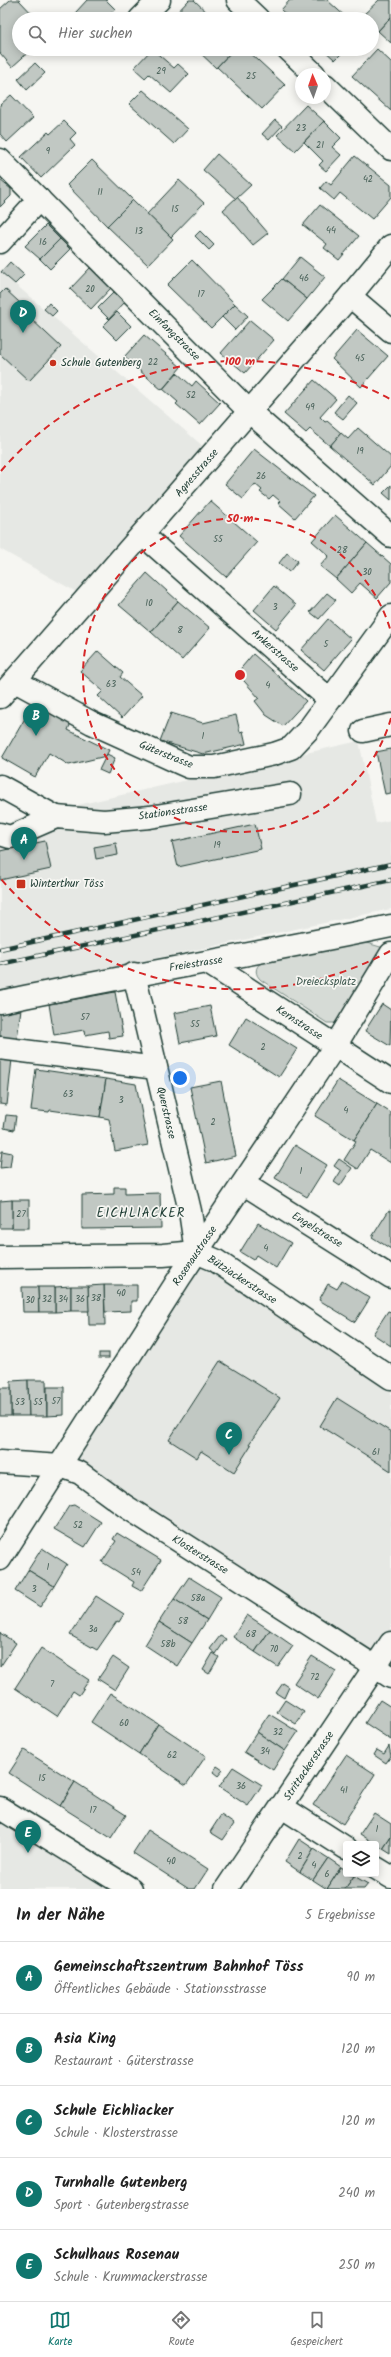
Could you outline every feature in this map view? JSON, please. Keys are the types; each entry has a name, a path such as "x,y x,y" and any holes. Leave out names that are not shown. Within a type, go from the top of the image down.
{"street":[{"path":"147,12 159,0"},
{"path":"295,56 308,68"},
{"path":"331,91 391,149"},
{"name":"Einfangstrasse","path":"0,160 250,412 391,536"},
{"path":"0,242 40,199"},
{"name":"Agnesstrasse","path":"0,697 250,412 391,246"},
{"path":"350,296 391,331"},
{"name":"Ankerstrasse","path":"143,535 329,699"},
{"path":"329,699 391,616"},
{"name":"Güterstrasse","path":"15,681 92,724 185,765 201,768 282,752 291,748 304,734 329,699"},
{"path":"363,731 391,725"},
{"name":"Stationsstrasse","path":"0,786 56,817 104,821 150,817 290,794"},
{"name":"Stationsstrasse","path":"0,834 10,837 56,817"},
{"name":"Freiestrasse","path":"0,1002 134,974 208,963 391,926"},
{"name":"Rosenaustrasse","path":"0,1560 196,1252 244,1184 335,1046 391,954"},
{"name":"Kernstrasse","path":"208,963 391,1082"},
{"name":"Querstrasse","path":"134,974 190,1211 196,1252"},
{"path":"0,1048 156,1068"},
{"name":"Engelstrasse","path":"244,1184 391,1277"},
{"name":"Bütziackerstrasse","path":"0,1257 163,1255 196,1252 215,1260 391,1378"},
{"name":"Klosterstrasse","path":"0,1462 60,1466 80,1473 125,1506 383,1672"},
{"name":"Strittackerstrasse","path":"226,1889 282,1807 383,1672 391,1643"},
{"path":"282,1807 343,1846"},
{"path":"0,1808 131,1889"},
{"path":"379,1870 391,1877"}],"shaded area":[{"name":"Schule Gutenberg","path":"0,271 212,454 87,598 0,549"},
{"path":"359,741 376,823 391,820 391,909 0,991 0,828 16,819"},
{"path":"196,1252 391,1378 391,1643 376,1667 61,1466"},
{"path":"0,1817 112,1889 0,1889"}],"green space":[{"name":"Dreiecksplatz","path":"363,942 384,948 338,1023 327,1023 261,980 256,971 259,964 262,962"}],"building":[{"path":"10,0 19,0 30,12 12,12 12,56 24,56 12,67 0,53 0,9"},
{"path":"87,0 106,0 115,9 112,12 76,12"},
{"path":"189,0 194,0 207,12 178,12"},
{"path":"290,0 327,0 340,12 283,12 281,10"},
{"path":"379,0 391,0 391,17 379,30 379,12 366,12"},
{"path":"391,17 391,43 379,32 379,30"},
{"path":"379,51 391,62 391,111 352,76 371,56 379,56"},
{"path":"145,56 160,56 174,68 178,64 189,74 171,93 149,74 145,78 134,68"},
{"path":"203,56 227,56 216,68"},
{"path":"227,56 254,56 285,85 262,109 217,67"},
{"path":"331,56 339,56 335,60"},
{"path":"35,63 45,73 27,90 18,79"},
{"path":"143,90 188,129 174,144 129,104"},
{"path":"11,95 33,118 7,142 0,134 0,105"},
{"path":"306,105 324,121 295,151 277,135"},
{"path":"275,120 282,126 269,140 262,134"},
{"path":"64,121 76,133 70,139 75,145 41,178 21,157 48,132 50,134"},
{"path":"324,121 341,138 332,147 341,155 326,171 319,165 323,161 304,142"},
{"path":"217,154 251,185 236,199 203,170"},
{"path":"355,156 391,185 391,197 372,219 340,193 334,200 320,188 326,181 331,185"},
{"path":"92,160 133,200 107,226 67,185"},
{"path":"0,180 11,189 11,196 0,207"},
{"path":"179,180 204,203 171,237 147,214"},
{"path":"237,197 268,233 253,245 223,210"},
{"path":"133,200 173,239 148,265 107,226"},
{"path":"320,205 359,236 339,260 324,248 327,244 303,225"},
{"path":"46,225 60,239 40,259 25,246"},
{"path":"200,231 214,245 209,250 195,236"},
{"path":"60,239 70,249 50,269 40,259"},
{"path":"300,257 325,277 307,299 282,279"},
{"path":"192,260 235,304 211,328 167,285"},
{"path":"10,262 24,275 15,284 1,272"},
{"path":"90,268 111,288 91,309 70,289"},
{"path":"282,279 307,299 288,321 262,299"},
{"path":"5,289 33,315 30,318 61,347 29,381 0,354 0,294"},
{"path":"114,292 125,302 109,319 98,308"},
{"path":"49,303 57,311 52,316 44,309"},
{"path":"235,304 248,316 235,330 222,317"},
{"path":"117,312 131,326 117,340 103,326"},
{"path":"250,320 274,340 245,373 221,353"},
{"path":"357,330 388,356 361,387 332,359"},
{"path":"144,335 181,367 162,390 124,357"},
{"path":"177,373 192,386 196,381 220,403 200,425 176,404 178,402 163,389"},
{"path":"314,380 336,399 320,417 341,433 330,446 310,429 306,433 284,414"},
{"path":"348,395 357,403 343,419 334,412"},
{"path":"358,428 391,457 391,466 375,485 330,446 341,433 348,439"},
{"path":"254,449 314,496 295,518 278,503 280,501 273,495 269,499 260,492 262,490 255,484 243,499 225,484"},
{"path":"391,485 391,500 383,493"},
{"path":"210,501 257,542 226,577 179,536"},
{"path":"335,515 367,543 336,579 320,566 329,556 312,541"},
{"path":"367,543 391,564 391,582 377,598 360,583 351,593 336,579"},
{"path":"287,553 298,561 289,572 279,563"},
{"path":"147,573 178,601 151,632 119,605"},
{"path":"274,586 296,605 276,629 254,610"},
{"path":"327,593 336,600 319,619 310,612"},
{"path":"178,601 210,628 182,660 151,632"},
{"path":"328,619 351,639 324,670 301,650"},
{"path":"98,651 123,673 120,677 142,696 122,718 98,696 103,691 80,671"},
{"path":"253,654 306,701 283,726 266,715 255,701 259,698 237,673"},
{"path":"35,701 72,720 68,730 109,750 106,756 69,765 49,753 35,777 2,758"},
{"path":"171,713 203,723 236,715 240,732 243,731 246,744 203,754 160,741"},
{"path":"391,749 391,793 385,794 376,752"},
{"path":"107,754 115,758 108,774 99,770"},
{"path":"255,824 261,849 178,867 172,842"},
{"path":"45,841 51,869 0,880 0,851"},
{"path":"116,843 118,855 96,859 94,847"},
{"path":"115,992 123,1036 109,1038 108,1031 85,1035 84,1030 54,1035 49,1004"},
{"path":"382,1004 391,1010 390,1046 365,1031"},
{"path":"210,1006 216,1036 180,1043 174,1013"},
{"path":"21,1009 17,1039 0,1037 0,1011"},
{"path":"246,1017 297,1049 279,1077 229,1045"},
{"path":"0,1058 12,1059 7,1105 0,1104"},
{"path":"36,1069 106,1079 100,1117 50,1110 49,1112 31,1110"},
{"path":"106,1079 136,1084 148,1145 115,1151 109,1119 100,1117"},
{"path":"338,1080 377,1104 354,1140 315,1116"},
{"path":"221,1081 236,1156 206,1163 190,1087"},
{"path":"377,1104 391,1113 391,1163 370,1150 358,1169 344,1160 356,1141 354,1140"},
{"path":"6,1115 16,1116 14,1130 4,1128"},
{"path":"295,1145 327,1165 307,1197 275,1178"},
{"path":"2,1151 12,1153 10,1167 0,1168"},
{"path":"339,1159 352,1168 340,1186 334,1182 341,1171 334,1166"},
{"path":"114,1187 125,1187 125,1194 160,1193 161,1228 82,1229 82,1195 114,1194"},
{"path":"12,1200 29,1200 29,1228 12,1228"},
{"path":"12,1200 12,1228 0,1228 0,1201"},
{"path":"389,1210 391,1211 391,1249 372,1237"},
{"path":"258,1223 291,1243 276,1268 256,1255 253,1260 240,1252"},
{"path":"342,1281 370,1298 355,1322 319,1300 328,1284 337,1289"},
{"path":"104,1285 137,1285 137,1301 131,1301 131,1311 105,1312"},
{"path":"104,1285 105,1325 89,1325 88,1286"},
{"path":"71,1286 71,1311 55,1312 55,1287"},
{"path":"71,1286 88,1286 89,1311 71,1311"},
{"path":"22,1287 38,1287 39,1312 23,1312"},
{"path":"38,1287 55,1287 55,1312 39,1312"},
{"path":"388,1311 391,1312 391,1346 373,1334"},
{"path":"99,1353 109,1353 109,1358 99,1358"},
{"path":"220,1361 280,1398 249,1444 251,1445 234,1472 201,1451 197,1458 169,1440"},
{"path":"28,1380 29,1416 11,1416 11,1381"},
{"path":"28,1380 46,1380 47,1416 29,1416"},
{"path":"47,1387 64,1387 64,1415 47,1416"},
{"path":"0,1388 11,1388 11,1416 0,1416"},
{"path":"337,1398 391,1432 391,1471 320,1426"},
{"path":"74,1505 101,1522 85,1547 54,1529 69,1506"},
{"path":"117,1533 161,1560 141,1591 132,1586 134,1582 102,1562 116,1541 113,1539"},
{"path":"42,1548 67,1564 54,1586 28,1570"},
{"path":"28,1570 54,1586 40,1607 15,1591"},
{"path":"189,1577 221,1597 207,1620 174,1599"},
{"path":"96,1596 124,1614 119,1622 117,1621 97,1650 70,1635"},
{"path":"174,1599 207,1620 192,1643 159,1622"},
{"path":"247,1615 270,1630 255,1652 233,1637"},
{"path":"159,1622 192,1643 177,1666 145,1645"},
{"path":"270,1630 293,1646 278,1667 255,1652"},
{"path":"0,1633 16,1643 0,1667"},
{"path":"220,1636 226,1639 216,1654 210,1649"},
{"path":"41,1648 89,1680 79,1695 73,1691 57,1716 15,1688"},
{"path":"213,1653 219,1657 209,1674 203,1670"},
{"path":"312,1656 336,1671 318,1699 294,1683"},
{"path":"113,1657 129,1668 115,1690 98,1679"},
{"path":"283,1683 289,1687 284,1698 276,1693"},
{"path":"110,1693 158,1724 139,1754 91,1722"},
{"path":"285,1700 304,1712 296,1724 277,1712"},
{"path":"380,1700 391,1707 391,1740 365,1723"},
{"path":"269,1714 298,1732 285,1751 257,1732"},
{"path":"158,1724 206,1756 186,1785 139,1754"},
{"path":"257,1732 285,1751 273,1770 244,1752"},
{"path":"389,1746 391,1756 386,1763 374,1755 377,1750 384,1754"},
{"path":"24,1750 75,1782 60,1806 9,1773"},
{"path":"346,1755 375,1774 343,1824 313,1805"},
{"path":"217,1766 223,1770 218,1776 213,1772"},
{"path":"233,1767 262,1785 248,1806 219,1787"},
{"path":"75,1782 126,1815 111,1838 60,1806"},
{"path":"374,1813 391,1824 391,1837 383,1849 379,1846 379,1841 371,1841 360,1834"},
{"path":"221,1815 234,1824 223,1840 210,1832"},
{"path":"148,1830 208,1869 195,1889 189,1889 133,1853"},
{"path":"391,1837 391,1854 383,1849"},
{"path":"299,1839 314,1849 300,1872 285,1862"},
{"path":"314,1849 328,1858 313,1880 300,1872"},
{"path":"328,1858 341,1867 327,1889 313,1880"},
{"path":"341,1867 343,1868 343,1877 353,1877 345,1889 327,1889"},
{"path":"353,1877 368,1884 364,1889 345,1889"}],"railway":[{"path":"0,949 391,864"},
{"path":"0,964 391,880"}],"place":[{"name":"Turnhalle Gutenberg","path":"23,333"},
{"name":"Schule Gutenberg","path":"53,363"},
{"name":"Asia King","path":"36,736"},
{"name":"Gemeinschaftszentrum Bahnhof Töss","path":"24,860"},
{"name":"Winterthur Töss","path":"21,884"},
{"name":"Schule Eichliacker","path":"229,1455"},
{"name":"Schulhaus Rosenau","path":"28,1853"}],"district":[{"name":"EICHLIACKER","path":"141,1213"}]}
